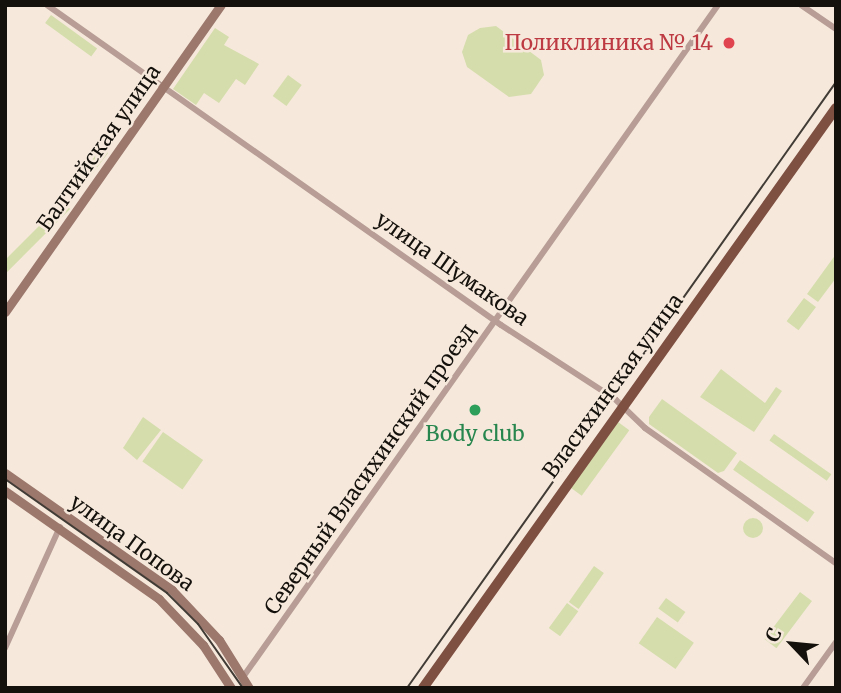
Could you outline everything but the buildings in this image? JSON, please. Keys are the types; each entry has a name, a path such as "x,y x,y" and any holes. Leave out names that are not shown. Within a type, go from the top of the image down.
{"highway":[{"name":"Власихинская улица","path":"423,688 836,108"}],"main road":[{"name":"Балтийская улица","path":"5,312 221,5"},
{"name":"улица Попова","path":"5,473 172,590 219,640 248,688"},
{"name":"улица Попова","path":"5,491 60,527 175,614 232,688"}],"street":[{"name":"улица Шумакова","path":"47,5 495,321 622,407 645,428 836,562"},
{"name":"Северный Власихинский проезд","path":"243,677 718,5"},
{"path":"801,5 836,29"},
{"path":"5,648 60,527"},
{"path":"803,688 836,642"}],"green space":[{"path":"51,15 97,49 91,57 45,23"},
{"path":"496,26 541,60 544,75 531,94 509,97 467,67 462,52 468,35 480,28"},
{"path":"215,28 229,37 224,45 259,64 245,85 236,79 219,103 204,93 196,105 173,89"},
{"path":"288,75 302,85 286,106 273,96"},
{"path":"100,148 108,153 80,190 75,184"},
{"path":"63,202 70,209 6,273 5,260"},
{"path":"836,254 836,278 818,302 807,294"},
{"path":"804,298 816,307 799,330 787,321"},
{"path":"721,369 765,403 776,387 782,391 754,432 700,397"},
{"path":"662,399 737,453 724,471 718,473 649,424 649,417"},
{"path":"143,417 161,430 137,460 123,448"},
{"path":"618,422 629,430 582,496 570,488"},
{"path":"163,432 203,460 182,490 142,461"},
{"path":"774,434 831,474 827,481 769,441"},
{"path":"740,460 815,512 808,522 733,470"},
{"path":"753,518 760,521 763,528 760,535 753,538 746,535 743,528 746,521"},
{"path":"594,566 604,573 579,609 569,602"},
{"path":"800,592 812,601 776,648 764,639"},
{"path":"666,598 685,612 678,623 658,609"},
{"path":"567,603 578,611 560,636 549,628"},
{"path":"657,617 694,643 676,669 639,643"}],"tram line":[{"path":"407,688 836,82"},
{"path":"5,479 167,593 198,624 243,688"}],"place":[{"name":"Поликлиника № 14","path":"729,43"},
{"name":"Body club","path":"475,410"}]}
